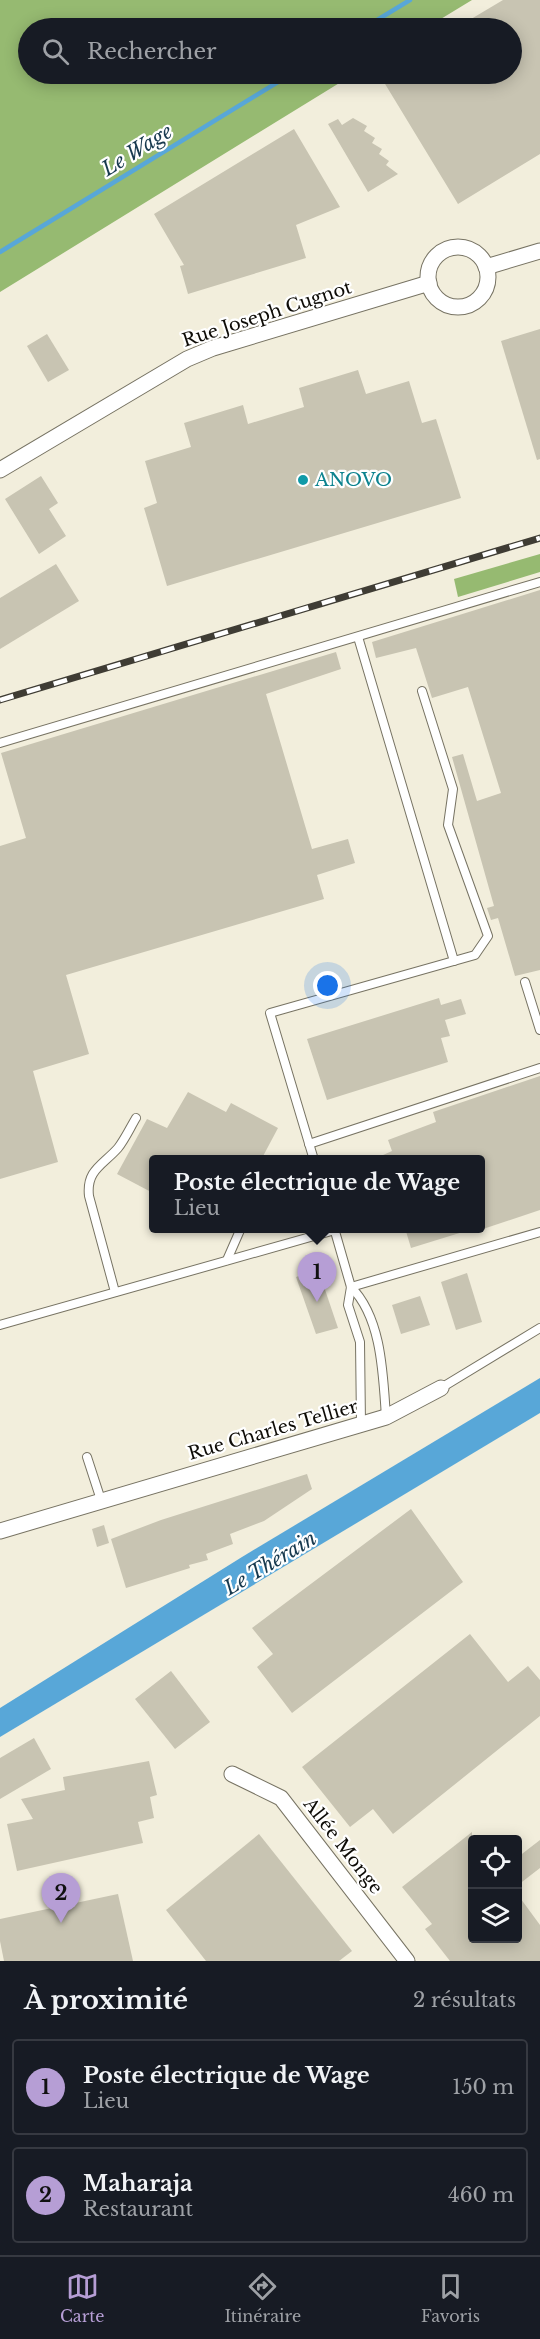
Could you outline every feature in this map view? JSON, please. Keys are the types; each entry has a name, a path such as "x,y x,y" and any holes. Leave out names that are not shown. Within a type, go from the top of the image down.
{"street":[{"path":"452,248 473,251 486,267 488,281 485,291 475,302 466,306 442,303 435,296 429,283 429,270 434,259 452,248"},
{"path":"486,267 540,251"},
{"name":"Rue Joseph Cugnot","path":"0,470 187,359 220,346 429,283"},
{"name":"Rue Charles Tellier","path":"0,1531 386,1417 441,1388"},
{"name":"Allée Monge","path":"232,1774 281,1798 407,1961"}],"lane":[{"path":"0,743 540,582"},
{"path":"358,637 454,961"},
{"path":"312,1155 270,1013 475,955 488,936 448,825 453,789 422,691"},
{"path":"525,982 540,1030"},
{"path":"309,1144 540,1068"},
{"path":"116,1292 89,1196 88,1183 93,1170 117,1149 136,1118"},
{"path":"351,1287 540,1232"},
{"path":"227,1260 239,1233"},
{"path":"0,1325 321,1233"},
{"path":"336,1233 351,1287 348,1305 360,1342 361,1424"},
{"path":"351,1287 364,1300 369,1315 383,1373 386,1417"},
{"name":"Rue Charles Tellier","path":"441,1388 540,1328"},
{"path":"87,1457 101,1500"}],"green space":[{"path":"0,0 472,0 442,18 18,18 18,84 338,84 0,292"},
{"path":"540,554 540,572 458,597 454,579"}],"water":[{"name":"Le Thérain","path":"540,1378 540,1413 0,1737 0,1708 242,1557"}],"building":[{"path":"503,0 540,0 540,154 458,204 385,84 522,84 522,18 473,18"},
{"path":"353,118 367,126 364,131 375,138 372,143 382,149 379,154 389,161 386,165 398,174 368,192 328,124 338,119 342,125"},
{"path":"294,129 340,207 296,225 306,258 188,294 180,266 184,265 154,214"},
{"path":"540,329 540,459 537,460 501,341"},
{"path":"47,334 69,370 48,382 27,346"},
{"name":"ANOVO","path":"358,370 366,394 409,381 422,423 436,419 461,498 167,586 144,508 157,503 145,461 191,447 184,423 243,405 248,424 304,407 299,388"},
{"path":"41,476 58,503 49,509 66,536 39,554 5,499"},
{"path":"56,564 79,601 0,649 0,598"},
{"path":"540,590 540,970 515,976 498,918 491,920 487,908 494,906 452,757 463,754 477,801 501,793 468,687 432,698 416,648 376,658 372,642"},
{"path":"336,652 341,669 266,694 312,849 348,839 355,863 317,875 324,899 66,975 89,1054 33,1071 58,1162 0,1179 0,846 26,838 1,753"},
{"path":"439,998 441,1005 461,999 466,1014 445,1020 450,1036 441,1038 448,1062 327,1100 307,1039"},
{"path":"540,1076 540,1210 485,1228 485,1155 383,1155 392,1151 388,1140 436,1122 433,1112"},
{"path":"188,1092 226,1112 231,1103 278,1128 264,1155 149,1155 149,1191 117,1174 147,1119 167,1128"},
{"path":"406,1233 460,1233 411,1248"},
{"path":"318,1269 338,1328 316,1334 296,1277"},
{"path":"467,1273 482,1322 456,1330 441,1282"},
{"path":"420,1296 430,1325 401,1334 392,1305"},
{"path":"307,1474 312,1489 264,1521 230,1534 233,1544 206,1554 208,1560 126,1588 111,1539 161,1520"},
{"path":"411,1509 463,1582 292,1713 257,1667 273,1654 252,1628"},
{"path":"104,1525 109,1543 97,1547 92,1529"},
{"path":"470,1634 508,1682 528,1666 540,1680 540,1716 393,1834 373,1809 350,1827 302,1767"},
{"path":"171,1671 210,1722 175,1749 135,1699"},
{"path":"34,1738 51,1769 0,1799 0,1758"},
{"path":"149,1761 157,1795 150,1797 154,1818 138,1822 143,1843 17,1871 7,1824 33,1819 21,1799 65,1790 63,1777"},
{"path":"259,1834 352,1951 339,1961 206,1961 166,1910"},
{"path":"468,1835 468,1943 522,1943 522,1900 540,1925 540,1961 450,1961 425,1929 432,1924 402,1887"},
{"path":"540,1840 540,1868 522,1882 522,1854"},
{"path":"118,1894 133,1961 4,1961 0,1941 0,1919"}],"waterway":[{"name":"Le Wage","path":"380,18 410,0"},
{"name":"Le Wage","path":"0,252 275,84"}],"railway":[{"path":"0,700 540,538"}],"place":[{"name":"ANOVO","path":"303,480"},
{"name":"Poste électrique de Wage","path":"317,1302"},
{"name":"Maharaja","path":"61,1923"}]}
